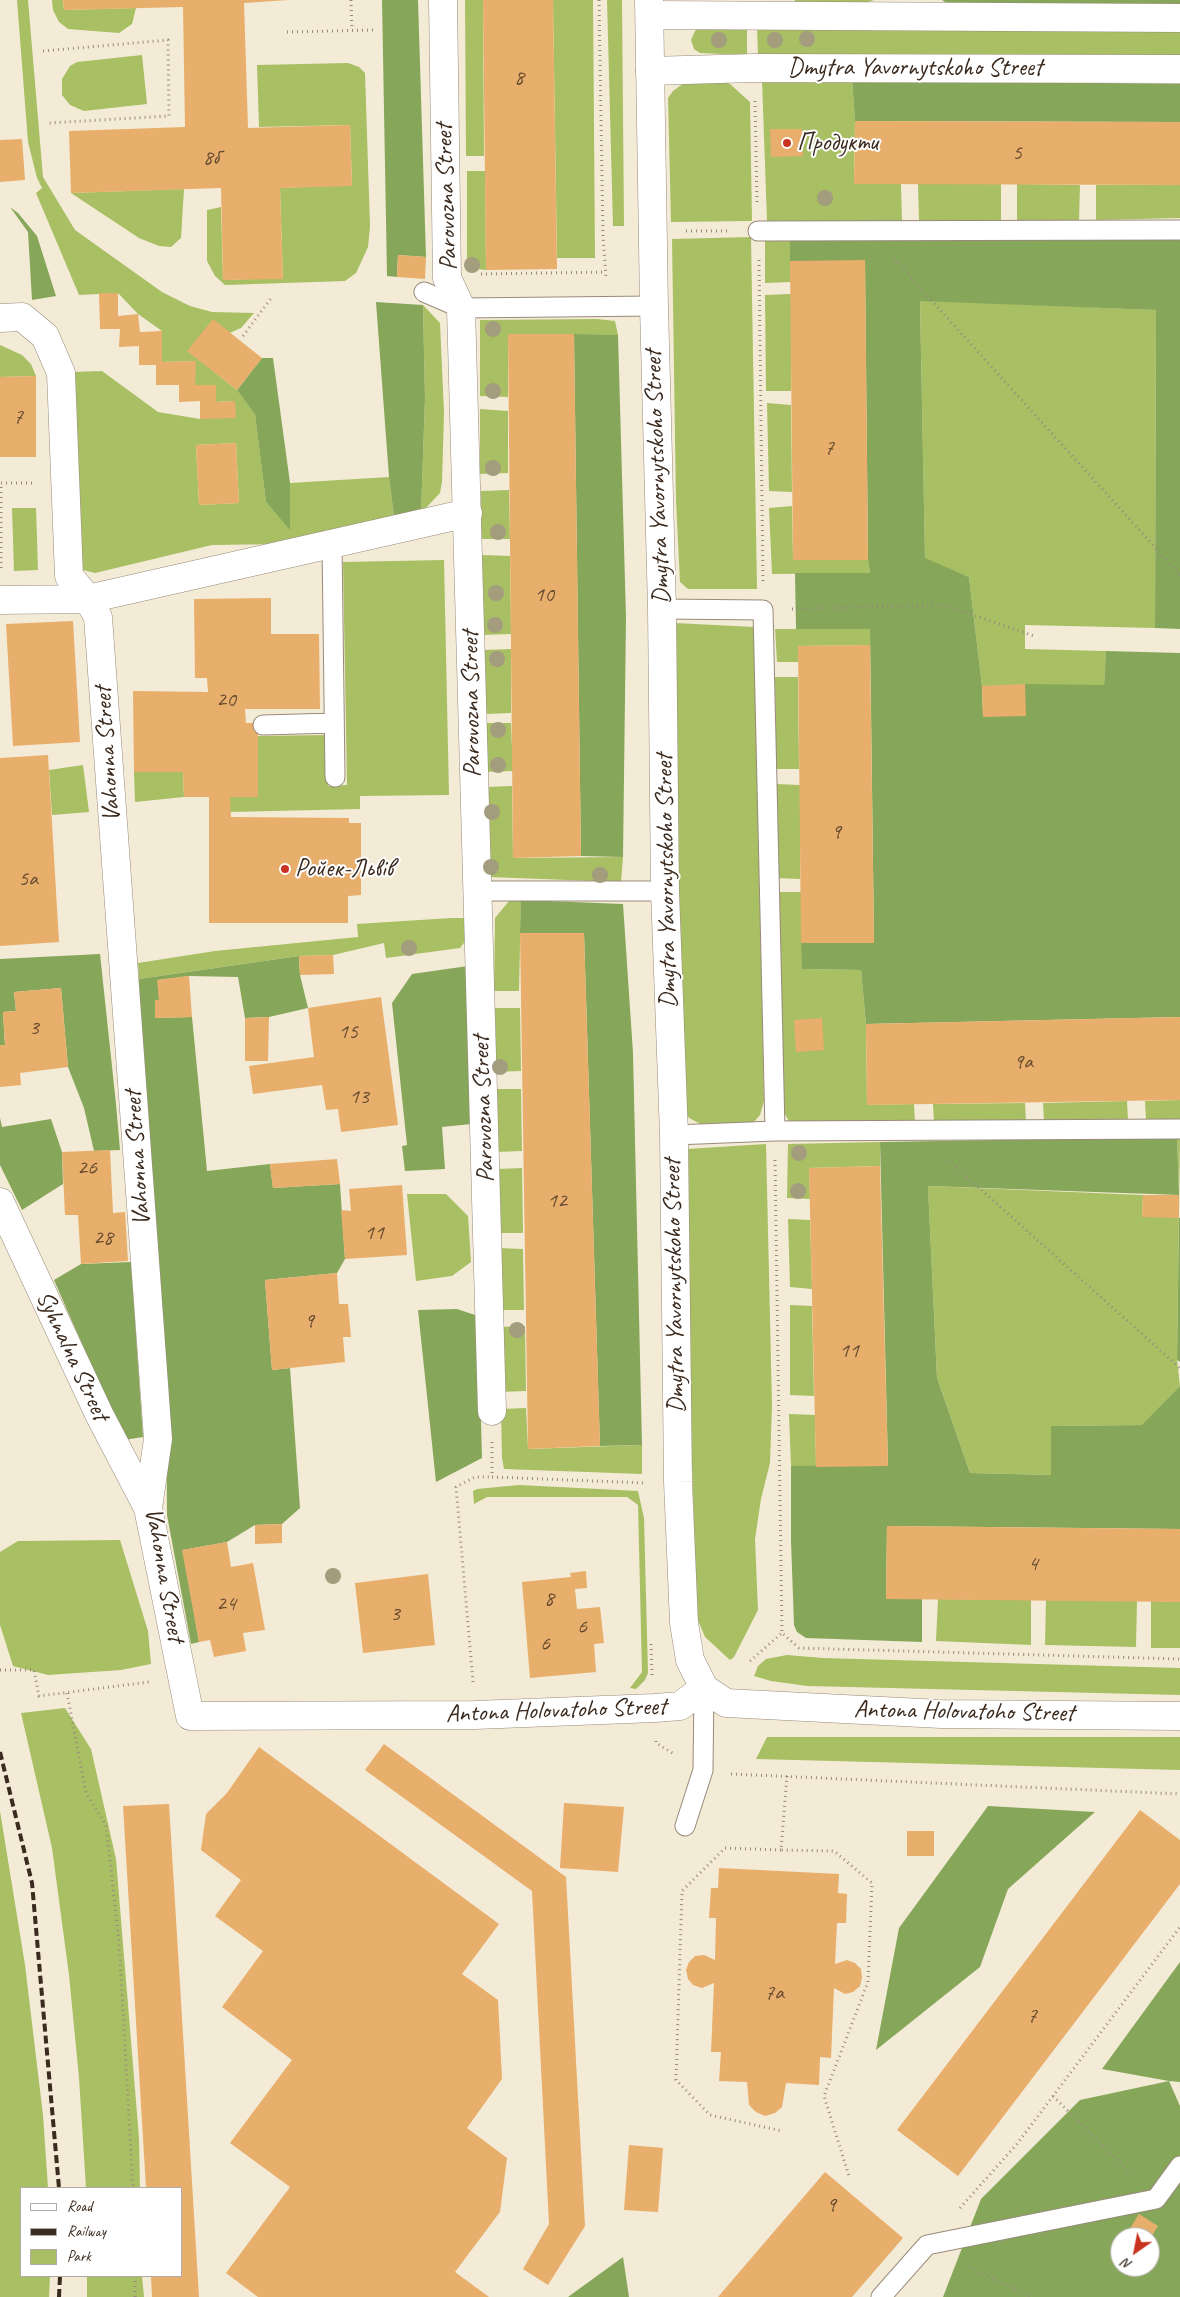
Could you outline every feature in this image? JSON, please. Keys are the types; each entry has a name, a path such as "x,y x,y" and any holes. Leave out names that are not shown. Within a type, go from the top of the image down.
{"street":[{"name":"Parovozna Street","path":"443,0 447,278 461,308 468,513 474,841 478,891 492,1411"},
{"name":"Dmytra Yavornytskoho Street","path":"704,1688 690,1660 684,1622 678,1482 674,1135 665,891 662,609 654,306 650,7 1180,18"},
{"name":"Dmytra Yavornytskoho Street","path":"650,71 754,68 1180,68"},
{"name":"Vahonna Street","path":"0,318 22,318 45,336 61,373 69,576 88,599 98,617 158,1429 148,1508 190,1716"},
{"path":"0,600 88,599 468,513"},
{"name":"Syhnalna Street","path":"0,1202 99,1414 148,1508"},
{"name":"Antona Holovatoho Street","path":"190,1716 475,1715 680,1706 704,1688 726,1703 941,1714 1180,1716"}],"lane":[{"path":"758,231 1180,230"},
{"path":"424,292 461,308 654,306"},
{"path":"332,543 335,777"},
{"path":"662,609 764,610 775,1131"},
{"path":"263,725 334,723"},
{"path":"478,891 665,891"},
{"path":"674,1135 775,1131 917,1132 1180,1129"},
{"path":"685,1826 702,1770 704,1688"},
{"path":"881,2297 927,2245 1156,2199 1180,2166"}],"path":[{"path":"351,0 352,30"},
{"path":"287,32 374,30"},
{"path":"43,51 168,40 169,116 48,123"},
{"path":"754,68 764,610 944,605 1034,636"},
{"path":"678,231 758,231"},
{"path":"868,231 1180,574"},
{"path":"510,273 606,272"},
{"path":"243,336 272,297"},
{"path":"1,569 1,483 37,483"},
{"path":"775,1131 782,1633 799,1648 1180,1659"},
{"path":"917,1132 1180,1368"},
{"path":"492,1411 492,1477"},
{"path":"475,1715 456,1488 475,1477 648,1483"},
{"path":"750,1661 782,1633"},
{"path":"0,1670 34,1670 39,1696 182,1677"},
{"path":"67,1693 86,1793 106,1824 119,1941 133,2187"},
{"path":"656,1737 656,1743 702,1770 721,1773 1180,1794"},
{"path":"781,1850 787,1776"},
{"path":"782,2131 710,2115 676,2080 682,1891 725,1848 834,1851 872,1883 868,1982 824,2096 849,2176"},
{"path":"1030,2297 927,2245 1017,2144 1180,1927"},
{"path":"1053,2096 1156,2199"},
{"path":"135,2277 135,2297"}],"green space":[{"path":"17,0 28,0 43,177 75,230 162,292 190,306 212,312 254,313 241,328 188,351 237,390 255,413 266,502 290,529 290,483 389,477 394,517 421,513 284,544 212,545 95,573 83,570 77,558 72,372 102,371 158,412 200,419 234,401 216,402 216,385 195,385 195,361 162,362 162,331 138,314 118,293 79,295 36,193 42,188 37,178 28,142","holes":["236,443 239,503 199,505 196,445"]},
{"path":"52,0 63,0 64,10 136,8 132,24 119,33 68,29 59,22 53,10"},
{"path":"382,0 418,0 426,257 398,255 397,277 387,276"},
{"path":"465,0 483,0 484,156 466,156"},
{"path":"553,0 593,0 595,258 557,258"},
{"path":"607,0 622,0 624,226 613,226"},
{"path":"795,0 874,0 862,4 795,2"},
{"path":"942,0 1180,0 1180,7 948,4"},
{"path":"700,27 747,27 747,55 700,53 694,49 691,40 695,31"},
{"path":"757,28 1180,31 1180,56 758,55"},
{"path":"142,55 147,104 84,111 70,105 62,95 62,79 70,66 77,62"},
{"path":"348,63 359,67 365,73 370,226 368,247 356,273 345,281 225,285 215,276 207,261 207,210 221,207 223,280 283,278 280,188 352,185 350,125 259,127 257,65"},
{"path":"688,80 720,80 730,84 750,102 752,221 671,222 668,98 673,91"},
{"path":"762,80 852,80 855,121 854,183 901,184 902,221 767,221"},
{"path":"852,80 1180,84 1180,122 855,121"},
{"path":"467,171 485,171 486,270 468,268 467,265"},
{"path":"918,184 1001,184 1001,221 919,221"},
{"path":"1017,184 1080,185 1079,221 1017,222"},
{"path":"1096,185 1180,185 1180,218 1096,220"},
{"path":"184,189 181,238 171,247 159,246 139,238 71,193"},
{"path":"10,207 18,213 37,236 56,296 32,300 28,232"},
{"path":"751,237 757,589 688,589 680,582 676,501 672,239"},
{"path":"765,237 790,237 791,282 765,283"},
{"path":"790,237 1180,237 1180,629 1155,628 1156,310 920,301 925,558 969,577 982,686 983,716 1025,715 1025,684 1104,685 1106,651 1180,653 1180,1017 866,1024 861,970 802,969 801,943 874,942 870,629 796,629 795,573 870,573 868,560 865,261 790,261"},
{"path":"791,294 791,391 766,391 765,295"},
{"path":"920,300 1156,310 1155,628 1025,625 1025,649 1106,651 1104,685 982,686 969,577 925,559"},
{"path":"376,302 423,305 425,398 421,514 394,517 389,477"},
{"path":"423,305 440,323 444,413 440,493 421,513 425,398"},
{"path":"597,319 615,321 618,335 508,334 508,397 480,396 480,320"},
{"path":"574,334 618,335 626,617 623,857 581,856"},
{"path":"0,345 22,355 31,364 36,376 0,377"},
{"path":"262,358 273,358 290,483 290,530 266,502 255,414 237,390"},
{"path":"767,403 791,405 792,492 769,491"},
{"path":"480,409 508,411 508,473 480,474"},
{"path":"509,490 510,539 481,539 481,491"},
{"path":"792,506 793,560 868,560 870,573 772,574 769,508"},
{"path":"12,508 36,508 38,570 14,571"},
{"path":"481,555 510,556 511,634 482,635"},
{"path":"444,560 449,795 360,796 360,809 230,812 230,797 258,797 258,736 327,735 328,786 347,785 343,562"},
{"path":"675,623 754,627 764,1101 760,1115 754,1122 704,1126 682,1114"},
{"path":"775,629 871,629 870,645 798,646 798,662 777,662"},
{"path":"511,649 511,713 485,714 484,650"},
{"path":"775,677 798,677 799,769 776,769"},
{"path":"484,723 511,723 513,771 484,772"},
{"path":"83,765 89,812 52,815 49,770"},
{"path":"134,772 183,772 184,797 135,802"},
{"path":"775,784 800,785 800,879 776,878"},
{"path":"512,786 513,858 623,857 621,882 489,877 485,787"},
{"path":"776,892 801,892 802,969 861,970 866,1024 867,1105 914,1104 915,1123 789,1121 781,1108"},
{"path":"521,900 519,991 494,991 495,918 509,901"},
{"path":"521,900 623,904 633,1053 642,1445 600,1446 584,933 520,933"},
{"path":"466,918 467,939 460,948 386,958 384,943 333,955 299,956 139,979 138,963 215,951 358,937 357,924"},
{"path":"100,954 120,1150 94,1151 84,1108 68,1067 61,988 14,992 16,1011 3,1012 5,1045 0,1045 0,959"},
{"path":"299,956 300,975 308,1008 269,1017 245,1018 238,977 189,976 158,980 159,1000 155,1000 155,1018 192,1017 207,1171 270,1164 273,1188 340,1184 345,1259 337,1273 265,1280 272,1370 290,1368 300,1508 282,1524 255,1525 227,1542 183,1550 199,1642 191,1644 167,1515 166,1372 153,1178 142,1077 139,979"},
{"path":"468,966 481,1123 442,1127 445,1169 405,1171 402,1146 407,1145 392,1003 412,974"},
{"path":"495,1008 520,1008 521,1071 496,1072"},
{"path":"496,1089 521,1089 522,1151 496,1152"},
{"path":"1180,1100 1180,1120 1146,1120 1145,1101"},
{"path":"1127,1101 1128,1121 1044,1122 1043,1103"},
{"path":"1025,1103 1026,1122 934,1123 933,1104"},
{"path":"0,1118 2,1127 51,1119 62,1152 63,1184 22,1210 0,1165"},
{"path":"1177,1137 1180,1137 1177,1359 1180,1386 1143,1425 1051,1426 1051,1475 970,1473 937,1378 928,1186 1143,1195 1142,1217 1179,1195"},
{"path":"1177,1137 1179,1195 928,1186 937,1378 970,1473 1051,1475 1051,1426 1142,1425 1180,1386 1180,1529 887,1526 886,1598 922,1599 922,1642 806,1638 797,1632 794,1625 791,1466 888,1465 880,1142"},
{"path":"880,1142 880,1166 809,1168 810,1199 787,1198 788,1144"},
{"path":"766,1144 772,1406 770,1463 761,1499 755,1539 758,1610 734,1657 730,1660 705,1637 697,1618 691,1431 687,1149"},
{"path":"522,1168 523,1233 498,1233 497,1169"},
{"path":"407,1194 446,1194 468,1216 471,1262 452,1276 416,1281"},
{"path":"1180,1218 1180,1362 1177,1360"},
{"path":"788,1219 810,1220 812,1289 790,1287"},
{"path":"498,1248 523,1249 524,1310 499,1310"},
{"path":"131,1262 143,1437 124,1440 54,1280 81,1264"},
{"path":"790,1305 812,1306 814,1396 790,1395"},
{"path":"457,1309 478,1316 482,1458 436,1482 418,1310"},
{"path":"525,1326 526,1391 500,1392 500,1327"},
{"path":"526,1408 528,1449 642,1445 642,1474 504,1469 501,1409"},
{"path":"789,1414 815,1415 816,1467 791,1466"},
{"path":"519,1485 638,1491 644,1518 648,1673 645,1680 636,1689 630,1688 642,1672 638,1505 627,1497 487,1497 474,1504 473,1491 477,1489"},
{"path":"120,1540 148,1631 151,1664 121,1670 48,1675 13,1666 0,1625 0,1552 18,1541"},
{"path":"938,1599 1031,1600 1031,1645 936,1641"},
{"path":"1046,1600 1137,1601 1136,1647 1045,1645"},
{"path":"1151,1601 1180,1602 1180,1648 1151,1648"},
{"path":"787,1655 823,1658 1180,1668 1180,1695 807,1686 771,1681 754,1676 758,1666 766,1659"},
{"path":"65,1708 91,1749 116,1859 139,2138 140,2187 86,2187 79,2078 69,1975 52,1848 21,1713"},
{"path":"767,1737 1180,1737 1180,1770 756,1759"},
{"path":"988,1806 1095,1812 1008,1889 980,1967 876,2050 899,1928"},
{"path":"0,1811 25,1965 43,2115 48,2187 20,2187 20,2277 50,2277 49,2297 0,2297"},
{"path":"1180,1962 1180,2082 1102,2069"},
{"path":"1169,2081 1180,2106 1180,2297 943,2297 981,2199 1080,2100"},
{"path":"623,2257 629,2297 568,2297"},
{"path":"87,2277 142,2277 144,2297 87,2297"}],"building":[{"path":"63,0 288,0 244,3 248,128 350,125 352,186 280,188 283,279 223,280 221,188 71,193 69,131 185,127 183,7 64,10"},
{"path":"483,0 553,0 557,269 486,270"},
{"path":"855,121 1180,122 1180,185 854,184"},
{"name":"Продукти","path":"770,129 802,129 803,156 771,157"},
{"path":"22,139 25,180 0,182 0,140"},
{"path":"398,255 426,257 425,279 397,277"},
{"path":"865,260 868,560 793,560 790,261"},
{"path":"99,293 118,293 118,316 138,314 140,332 162,331 162,362 196,361 195,385 216,385 216,402 235,401 236,418 200,419 200,401 179,402 179,385 156,385 156,365 139,365 139,346 119,347 120,329 100,329"},
{"path":"213,319 262,358 237,390 187,351"},
{"path":"508,334 574,334 581,856 513,858"},
{"path":"36,376 36,457 0,457 0,377"},
{"path":"236,443 239,503 199,505 196,445"},
{"path":"271,598 271,634 319,634 320,709 245,709 246,723 258,723 258,797 230,797 231,817 349,818 349,823 361,823 361,895 348,896 348,923 209,923 209,797 184,797 183,772 134,772 133,691 208,692 207,678 195,678 194,599"},
{"path":"73,621 80,742 13,746 6,624"},
{"path":"870,645 874,943 801,943 798,646"},
{"path":"1025,684 1026,716 983,717 982,686"},
{"path":"48,755 59,942 0,946 0,758"},
{"path":"520,933 584,933 600,1446 528,1449"},
{"path":"333,955 334,974 300,975 299,956"},
{"path":"189,976 192,1017 155,1018 155,1000 159,1000 157,980"},
{"path":"61,988 68,1067 20,1073 21,1085 0,1087 0,1045 5,1045 3,1012 16,1011 14,992"},
{"path":"381,997 398,1125 341,1132 338,1109 326,1110 322,1085 253,1094 249,1066 314,1057 308,1008"},
{"path":"269,1017 268,1061 245,1061 245,1018"},
{"path":"1180,1017 1180,1100 867,1105 866,1024"},
{"path":"822,1018 824,1050 796,1052 794,1020"},
{"path":"110,1150 113,1213 125,1212 128,1261 81,1264 78,1215 65,1215 62,1152"},
{"path":"337,1159 340,1184 273,1188 270,1164"},
{"path":"880,1166 888,1466 816,1467 809,1168"},
{"path":"402,1185 407,1255 345,1259 341,1210 351,1211 349,1189"},
{"path":"1143,1195 1179,1195 1179,1218 1142,1217"},
{"path":"337,1273 339,1304 348,1304 351,1337 343,1337 345,1362 272,1370 265,1280"},
{"path":"282,1524 282,1543 255,1544 255,1525"},
{"path":"887,1526 1180,1529 1180,1602 886,1599"},
{"path":"227,1542 231,1567 253,1563 265,1630 243,1633 246,1651 214,1657 210,1640 199,1642 182,1550"},
{"path":"586,1571 587,1588 575,1589 577,1609 600,1607 604,1643 594,1644 596,1672 530,1678 522,1582 571,1577 570,1573"},
{"path":"428,1574 435,1645 363,1653 355,1583"},
{"path":"384,1744 566,1877 585,2226 548,2285 523,2269 549,2224 532,1891 365,1770"},
{"path":"259,1747 499,1924 462,1974 498,2000 502,2079 467,2128 507,2158 500,2212 455,2272 489,2297 258,2297 226,2273 290,2187 230,2143 292,2060 222,2007 263,1951 215,1916 241,1880 201,1850 206,1814 227,1793"},
{"path":"564,1803 624,1807 618,1872 560,1868"},
{"path":"169,1804 199,2297 152,2297 151,2277 182,2277 182,2187 146,2187 123,1806"},
{"path":"1140,1810 1180,1840 1180,1884 958,2176 897,2130"},
{"path":"907,1831 934,1831 934,1856 907,1856"},
{"path":"719,1868 839,1874 838,1893 847,1894 846,1923 837,1923 835,1964 847,1960 855,1963 861,1969 862,1978 860,1986 853,1992 845,1994 834,1988 831,2058 820,2057 819,2085 786,2083 782,2107 775,2113 765,2116 756,2112 749,2105 747,2082 719,2081 721,2052 711,2052 714,1983 702,1988 693,1985 688,1979 686,1970 689,1962 695,1956 704,1955 715,1960 716,1918 709,1918 711,1888 718,1888"},
{"path":"629,2145 663,2148 658,2212 624,2210"},
{"path":"825,2172 903,2238 852,2297 718,2297"},
{"path":"1139,2214 1158,2226 1157,2227 1131,2227"}],"railway":[{"path":"0,1752 32,1883 59,2187"},
{"path":"59,2297 60,2277"}],"place":[{"name":"Продукти","path":"787,143"},
{"name":"Ройек-Львів","path":"285,869"}]}
